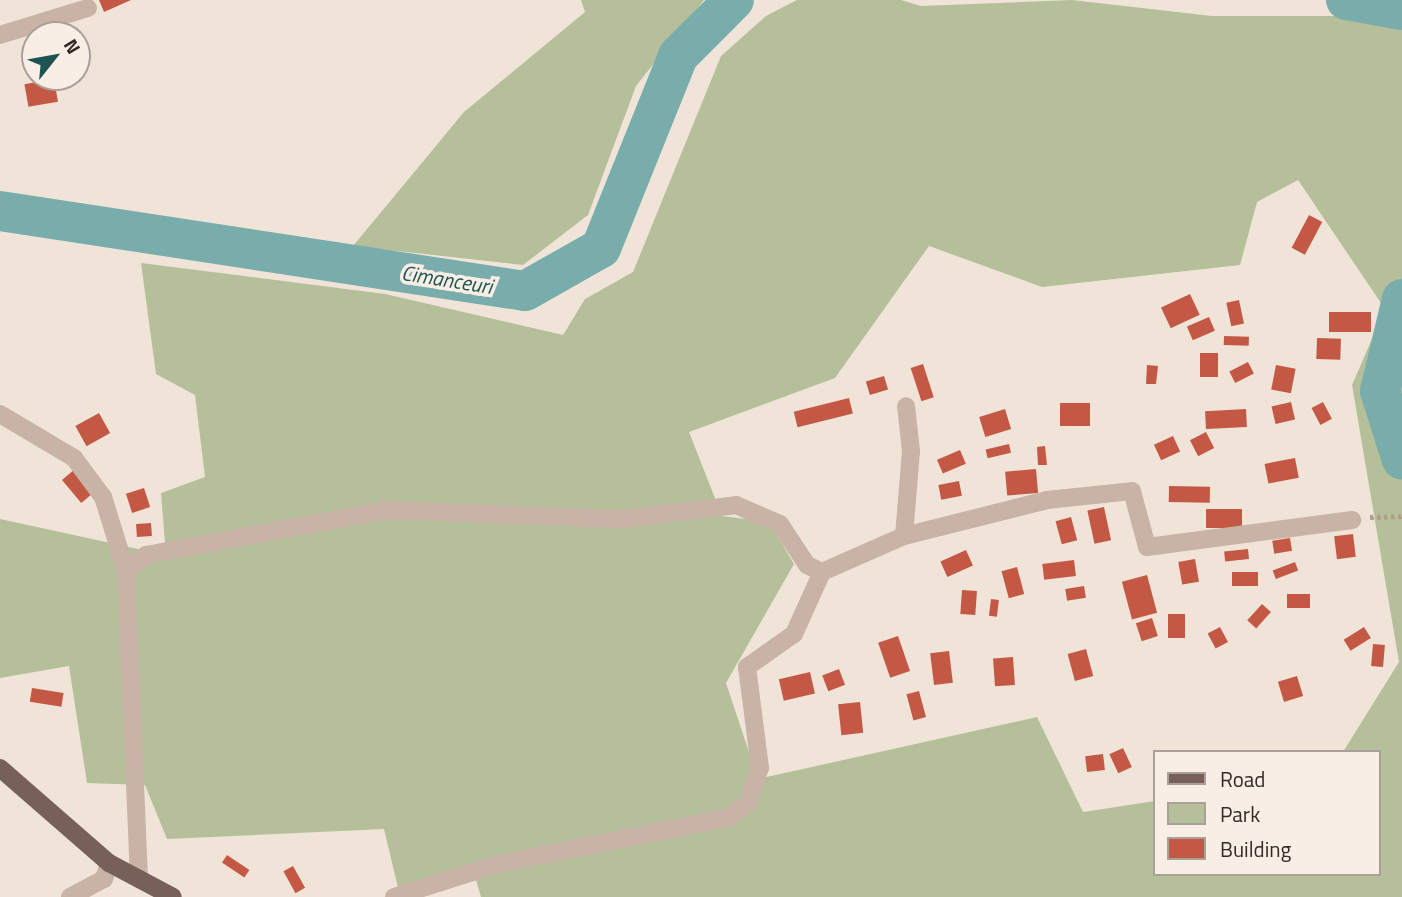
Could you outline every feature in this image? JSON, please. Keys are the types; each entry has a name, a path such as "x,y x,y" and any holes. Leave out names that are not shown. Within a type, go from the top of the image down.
{"main road":[{"path":"0,768 109,863 173,897"}],"street":[{"path":"0,35 88,8"},
{"path":"904,536 911,451 906,406"},
{"path":"0,414 74,458 103,497 126,571 139,879"},
{"path":"394,897 498,864 727,818 748,804 760,768 747,667 794,635 821,572 904,536 1047,500 1132,491 1147,547 1352,520"},
{"path":"126,571 146,555 386,510 621,519 736,505 780,524 807,565 821,572"},
{"path":"70,897 104,879 109,863"}],"path":[{"path":"1352,520 1402,516"}],"green space":[{"path":"581,0 704,0 636,86 588,215 523,265 353,246 464,112 585,12"},
{"path":"797,0 901,0 921,6 1072,0 1212,16 1402,16 1402,897 481,897 476,880 399,892 384,829 167,839 145,785 87,783 69,666 0,678 0,519 166,555 161,493 205,477 195,395 156,374 141,263 385,294 563,335 585,299 633,272 721,56 766,16","holes":["1298,180 1385,309 1352,385 1399,662 1344,750 1381,750 1381,876 1154,876 1154,801 1083,812 1037,717 758,779 726,683 794,564 769,522 722,516 689,432 835,378 929,246 1042,287 1240,265 1257,202"]}],"building":[{"path":"99,0 131,0 104,12"},
{"path":"26,91 56,91 58,102 28,107"},
{"path":"1309,215 1322,222 1305,255 1292,248"},
{"path":"1190,294 1200,315 1171,328 1161,308"},
{"path":"1239,300 1244,323 1231,326 1226,303"},
{"path":"1329,312 1371,312 1371,332 1329,332"},
{"path":"1209,317 1215,331 1193,340 1187,326"},
{"path":"1224,336 1249,337 1249,346 1224,345"},
{"path":"1317,338 1341,339 1340,360 1316,359"},
{"path":"1200,353 1218,353 1218,377 1200,377"},
{"path":"1248,362 1254,374 1235,383 1229,372"},
{"path":"923,364 934,397 921,401 911,368"},
{"path":"1147,365 1158,366 1156,384 1146,384"},
{"path":"1276,365 1296,369 1291,393 1271,390"},
{"path":"884,376 888,389 870,395 866,382"},
{"path":"849,398 853,414 798,427 794,412"},
{"path":"1291,402 1295,420 1276,424 1272,406"},
{"path":"1323,402 1332,419 1320,425 1312,408"},
{"path":"1060,403 1090,403 1090,426 1060,426"},
{"path":"1005,409 1011,429 985,437 979,417"},
{"path":"1246,409 1247,427 1206,429 1205,411"},
{"path":"99,413 110,433 87,446 75,426"},
{"path":"1206,432 1214,448 1198,456 1190,440"},
{"path":"1173,436 1180,451 1161,460 1154,445"},
{"path":"1009,444 1011,453 988,458 986,449"},
{"path":"1045,446 1047,465 1038,465 1037,447"},
{"path":"960,450 966,464 943,474 937,460"},
{"path":"1295,458 1299,478 1268,484 1265,464"},
{"path":"75,469 94,492 81,503 62,480"},
{"path":"1036,469 1038,493 1007,496 1005,472"},
{"path":"959,481 962,496 941,500 938,485"},
{"path":"1169,486 1210,487 1210,503 1169,502"},
{"path":"144,488 150,507 132,513 126,494"},
{"path":"1104,507 1111,540 1094,544 1087,511"},
{"path":"1206,509 1242,509 1242,528 1206,528"},
{"path":"1071,517 1077,540 1062,544 1056,521"},
{"path":"151,523 152,536 137,537 136,524"},
{"path":"1353,534 1356,557 1337,559 1334,536"},
{"path":"1290,538 1292,551 1274,554 1272,541"},
{"path":"1248,549 1249,559 1225,561 1224,552"},
{"path":"966,550 973,566 947,577 940,561"},
{"path":"1195,559 1199,582 1182,585 1178,562"},
{"path":"1074,560 1076,576 1044,580 1042,564"},
{"path":"1295,562 1298,570 1276,579 1273,571"},
{"path":"1017,567 1024,594 1009,598 1002,571"},
{"path":"1232,572 1258,572 1258,586 1232,586"},
{"path":"1147,575 1157,613 1132,619 1122,582"},
{"path":"1084,586 1086,598 1067,601 1065,589"},
{"path":"962,590 977,591 975,615 960,614"},
{"path":"1287,594 1310,594 1310,608 1287,608"},
{"path":"991,599 999,600 997,617 989,616"},
{"path":"1262,604 1271,612 1256,628 1247,620"},
{"path":"1168,614 1185,614 1185,638 1168,638"},
{"path":"1152,618 1158,636 1142,641 1136,623"},
{"path":"1220,627 1228,642 1216,649 1208,634"},
{"path":"1364,627 1371,638 1351,651 1344,640"},
{"path":"898,636 910,671 890,678 878,643"},
{"path":"1373,644 1385,645 1383,667 1371,666"},
{"path":"1086,649 1093,676 1075,681 1068,654"},
{"path":"949,651 953,683 934,685 930,653"},
{"path":"1013,657 1015,685 995,686 993,658"},
{"path":"839,669 845,685 828,691 822,675"},
{"path":"810,672 815,693 784,701 779,679"},
{"path":"1297,676 1303,696 1284,702 1278,682"},
{"path":"32,688 64,693 61,707 30,702"},
{"path":"919,691 926,717 913,720 906,694"},
{"path":"860,702 863,733 841,735 838,704"},
{"path":"1123,748 1132,767 1118,773 1109,754"},
{"path":"1103,754 1105,770 1087,772 1085,756"},
{"path":"227,855 249,870 244,878 222,862"},
{"path":"293,866 305,888 295,893 283,871"}],"waterway":[{"name":"Cimanceuri","path":"0,211 525,291 601,248 678,56 734,0"},
{"name":"Cimanceuri","path":"1346,0 1402,10"},
{"name":"Cimanceuri","path":"1402,299 1380,391 1402,460"}]}
